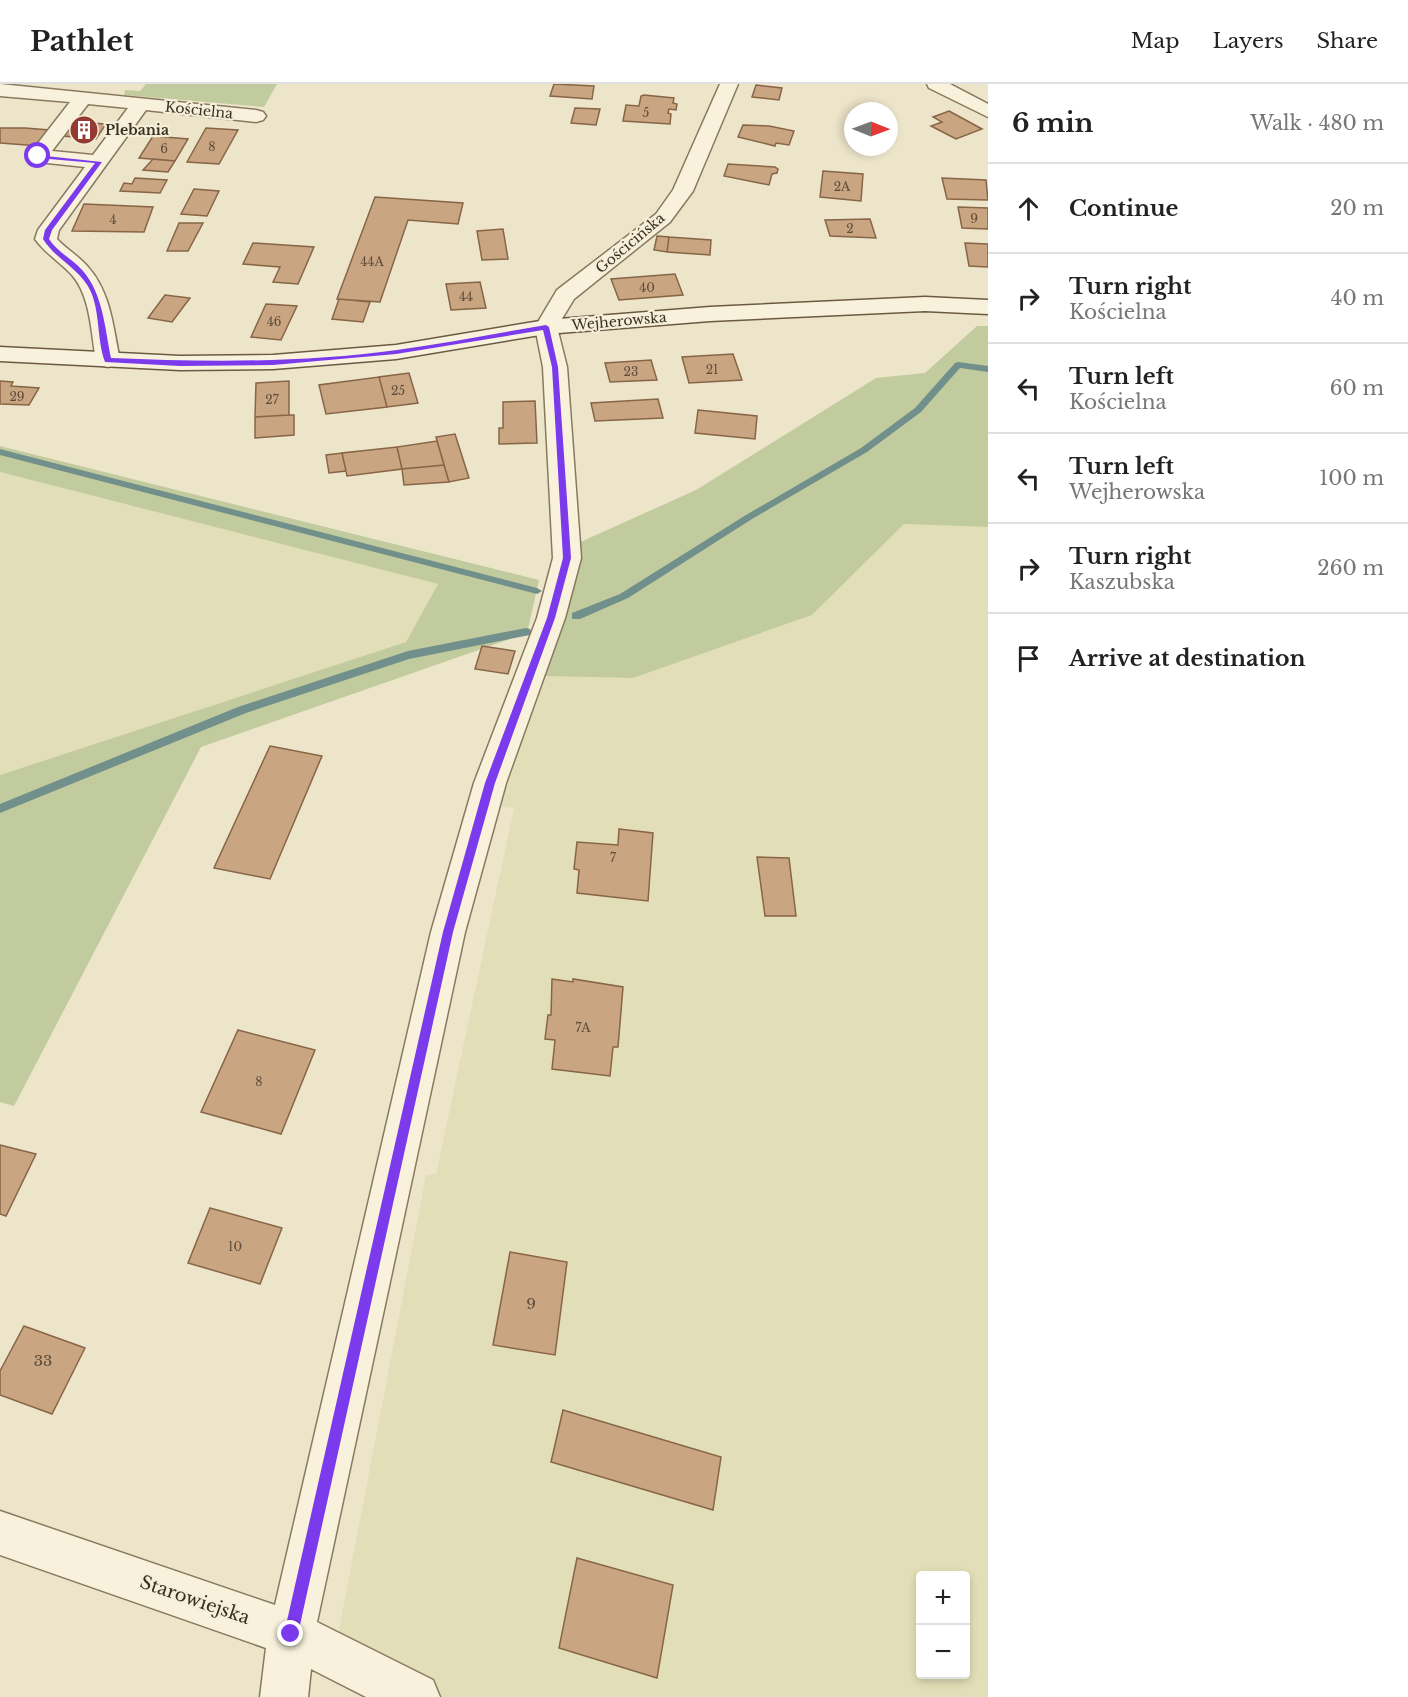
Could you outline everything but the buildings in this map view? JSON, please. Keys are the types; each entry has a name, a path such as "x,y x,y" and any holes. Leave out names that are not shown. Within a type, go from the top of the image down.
{"street":[{"name":"Gościcińska","path":"546,327 565,295 663,218 683,191 729,84"},
{"path":"936,84 988,111"},
{"name":"Kościelna","path":"0,90 256,116"},
{"path":"84,97 38,156 99,162"},
{"path":"108,360 94,292 81,272 51,247 46,239 49,230 141,104"},
{"name":"Wejherowska","path":"0,354 180,363 273,363 396,352 546,327 827,307 925,304 988,308"},
{"path":"284,1697 291,1634 448,932 490,783 551,618 567,558 555,367 546,327"},
{"name":"Starowiejska","path":"0,1533 291,1634 416,1697"}],"shaded area":[{"path":"0,472 438,584 406,642 0,775"},
{"path":"904,524 988,527 988,1697 399,1697 338,1635 426,1175 436,1174 514,808 498,806 543,676 633,678 812,615"}],"green space":[{"path":"146,84 277,84 264,107 124,95 125,90 140,91"},
{"path":"977,326 988,326 988,527 904,524 812,615 633,678 543,676 572,594 576,544 696,490 876,378 925,373"},
{"path":"0,446 539,580 527,633 201,747 14,1106 0,1102 0,775 406,642 438,584 0,472"}],"waterway":[{"path":"576,616 624,596 749,517 864,450 918,410 958,365 988,369"},
{"path":"0,452 537,591"},
{"path":"0,809 242,710 408,655 526,632"}],"place":[{"name":"Plebania","path":"84,130"}],"route":[{"path":"38,156 99,162 49,230 46,239 51,247 81,272 94,292 108,360 273,363 396,352 546,327 555,367 567,558 551,618 490,783 448,932 291,1634"}]}
